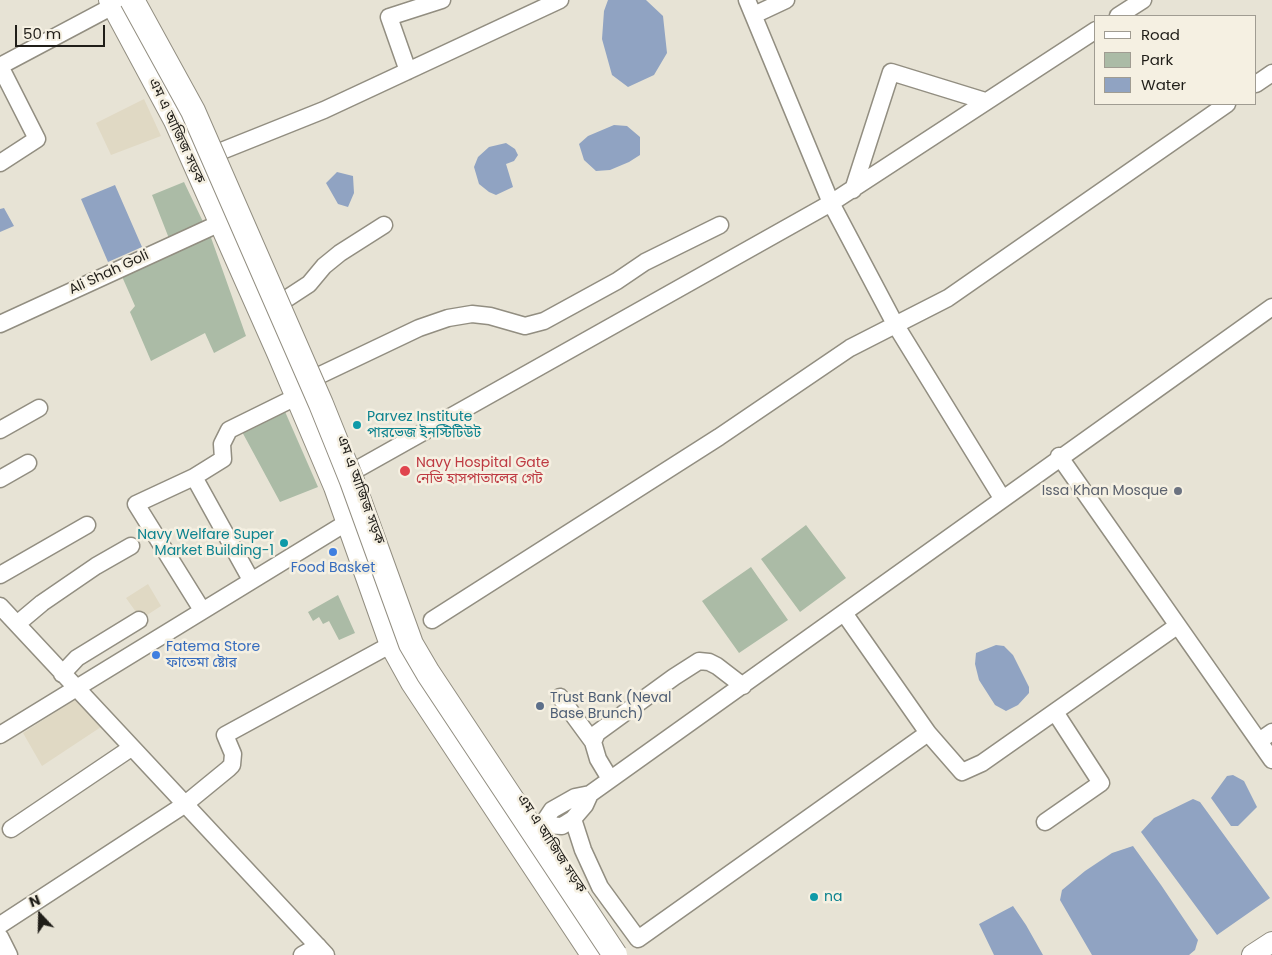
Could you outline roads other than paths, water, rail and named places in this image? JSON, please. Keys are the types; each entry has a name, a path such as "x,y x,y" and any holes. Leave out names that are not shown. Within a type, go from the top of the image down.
{"highway":[{"path":"118,1 180,118 304,400 340,484 379,596 400,649 434,706 600,955"},
{"path":"118,1 193,111 321,404 411,644 428,674 615,955"}],"main road":[{"name":"এম এ আজিজ সড়ক","path":"140,0 200,110 219,152 316,377 354,471 418,642 433,670 540,825 623,955"},
{"name":"এম এ আজিজ সড়ক","path":"118,1 174,121 296,397 334,487 390,645 411,683 591,955"},
{"path":"1252,955 1272,942"}],"street":[{"path":"408,71 389,17 442,0"},
{"path":"219,152 324,110 560,0"},
{"path":"786,0 751,8 831,203 895,324 1002,498"},
{"path":"0,163 36,139 0,66 118,1"},
{"path":"1119,15 1140,1"},
{"path":"354,471 853,190 985,101 1094,31"},
{"path":"853,190 892,72 985,101"},
{"path":"1257,83 1272,73"},
{"path":"432,620 719,437 850,348 948,298 1226,105"},
{"name":"Ali Shah Goli","path":"0,324 218,224"},
{"path":"282,301 309,284 324,266 340,253 384,225"},
{"path":"316,377 419,328 448,318 472,314 490,316 525,326 544,322 617,281 645,262 720,225"},
{"path":"516,842 540,825 552,810 575,797 590,794 743,686 1059,456 1272,306"},
{"path":"202,610 136,504 194,477 223,459 222,444 229,430 296,397"},
{"path":"0,430 39,408"},
{"path":"1059,456 1177,626 1266,737 1272,760"},
{"path":"0,479 28,462"},
{"path":"194,477 251,580"},
{"path":"0,736 346,523"},
{"path":"0,574 87,525"},
{"path":"17,624 42,603 96,566 131,546"},
{"path":"0,606 184,805 322,950 302,955"},
{"path":"844,613 928,733 962,772 982,763 1177,626"},
{"path":"62,674 77,658 139,620"},
{"path":"0,924 184,805 232,765 233,754 225,735 390,645"},
{"path":"593,742 597,733 614,720 699,661 717,666 743,686"},
{"path":"560,697 593,742 598,759 610,779"},
{"path":"1045,822 1101,783 1055,712"},
{"path":"573,819 583,850 600,887 638,939 928,733"},
{"path":"11,829 131,748"},
{"path":"540,825 562,826 573,819 585,805 590,794"},
{"path":"0,937 9,955"}],"water":[{"path":"608,0 646,0 663,16 667,53 654,75 628,87 612,75 602,39 604,11"},
{"path":"614,125 627,126 640,137 640,155 610,170 596,171 584,160 579,144 588,136"},
{"path":"506,143 515,149 518,155 514,161 506,164 513,187 496,195 479,184 474,167 478,157 489,147"},
{"path":"337,172 353,176 354,193 348,207 338,204 326,183"},
{"path":"115,185 142,247 108,262 81,199"},
{"path":"4,208 14,226 0,232 0,209"},
{"path":"996,645 1004,646 1013,655 1029,687 1029,693 1018,705 1006,711 995,705 979,680 975,664 976,653"},
{"path":"1233,775 1244,781 1257,807 1238,826 1231,826 1211,798 1227,776"},
{"path":"1193,799 1200,802 1270,898 1217,935 1141,832 1154,818"},
{"path":"1133,846 1198,940 1195,950 1189,955 1092,955 1060,900 1062,890 1085,871 1112,853"},
{"path":"1013,906 1043,955 994,955 979,924"}],"place":[{"name":"Parvez Institute পারভেজ ইনস্টিটিউট","path":"357,425"},
{"name":"Navy Hospital Gate নেভি হাসপাতালের গেট","path":"405,471"},
{"name":"Issa Khan Mosque","path":"1178,491"},
{"name":"Navy Welfare Super Market Building-1","path":"284,543"},
{"name":"Food Basket","path":"333,552"},
{"name":"Fatema Store ফাতেমা ষ্টোর","path":"156,655"},
{"name":"Trust Bank (Neval Base Brunch)","path":"540,706"},
{"name":"na","path":"814,897"}]}
